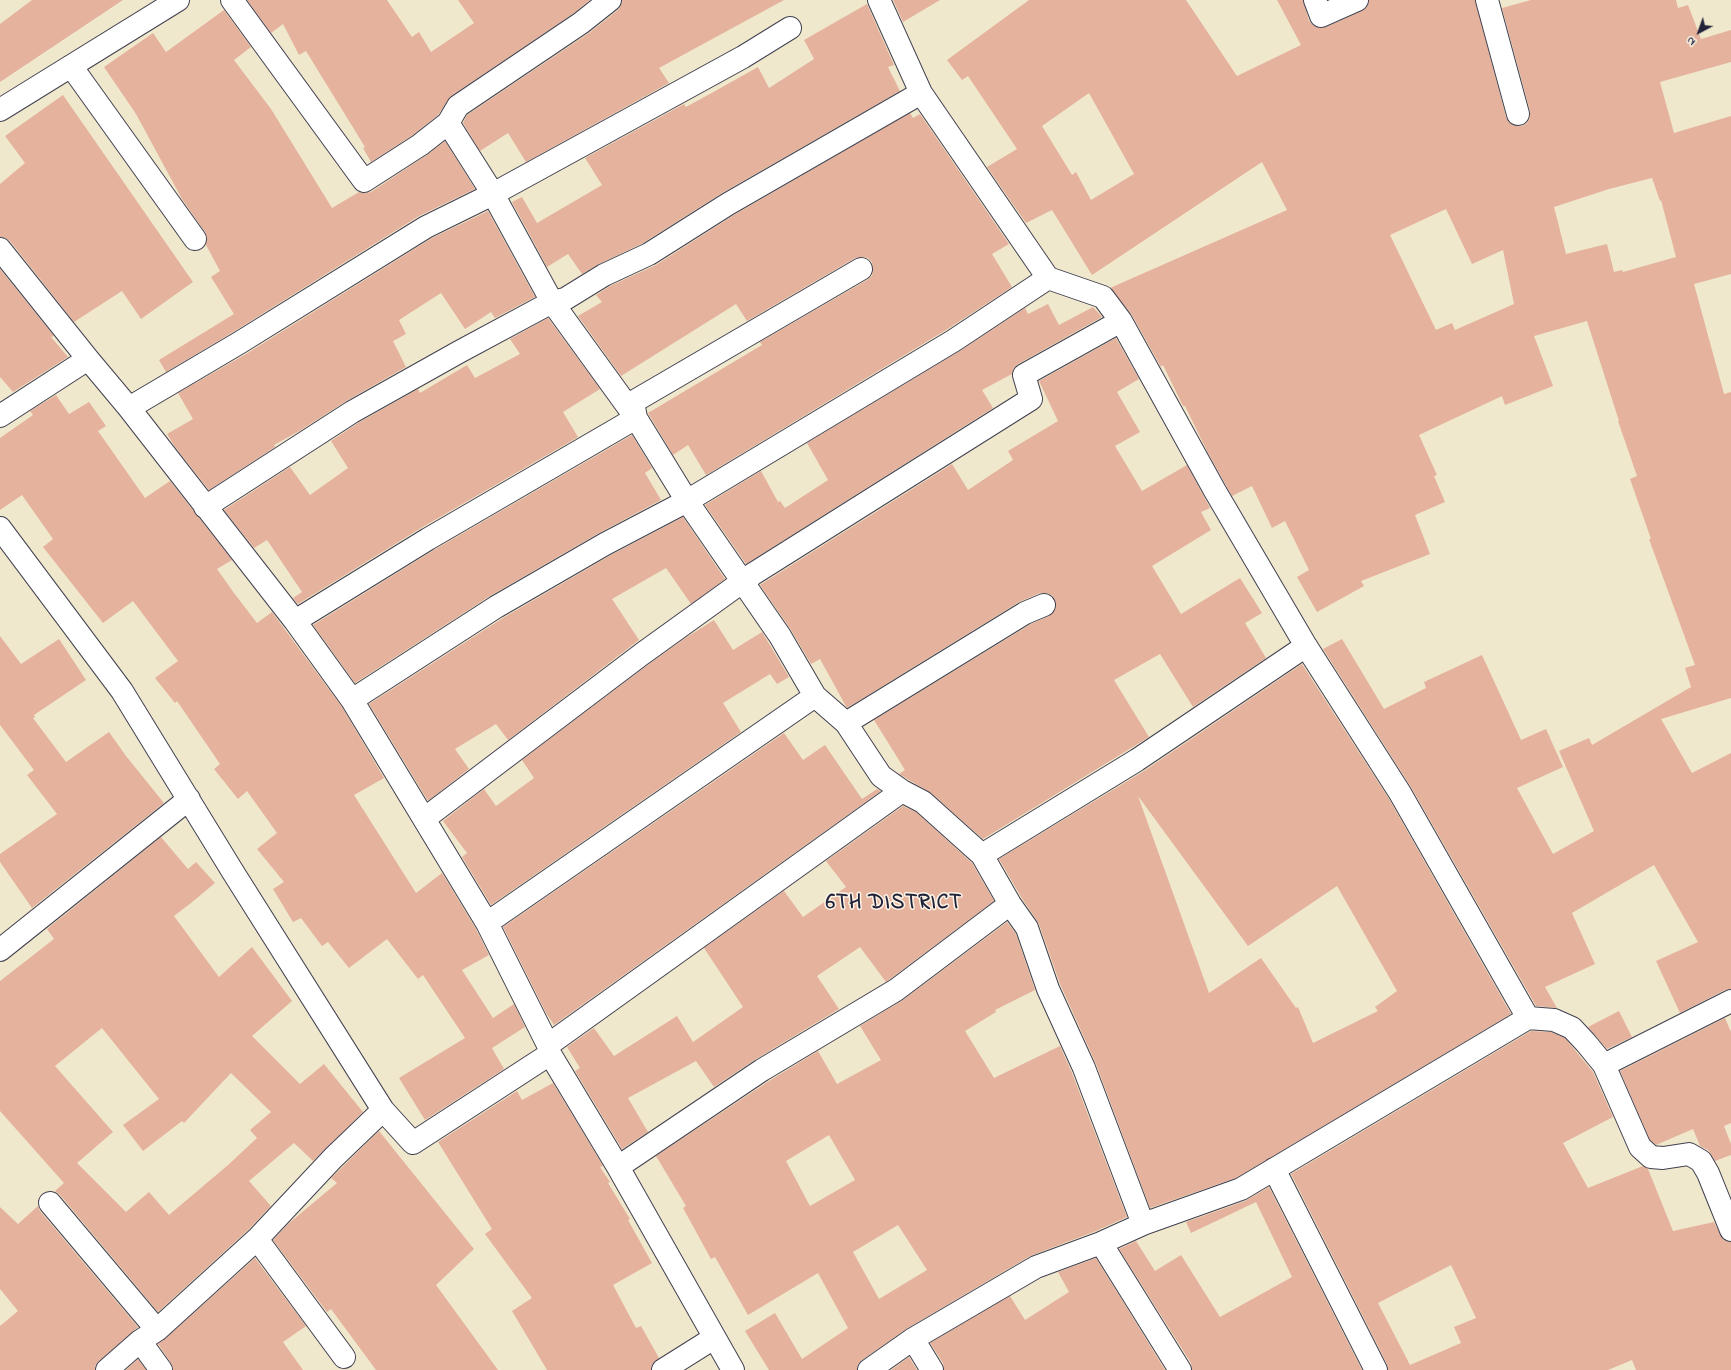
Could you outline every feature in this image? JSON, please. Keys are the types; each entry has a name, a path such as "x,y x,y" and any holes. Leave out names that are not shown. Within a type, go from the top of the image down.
{"street":[{"path":"0,110 178,0"},
{"path":"232,0 364,181 420,145 448,123 458,106 581,23 610,0"},
{"path":"879,0 921,92 1048,278 1103,297 1121,321 1215,491 1306,646 1400,793 1528,1018"},
{"path":"1315,0 1321,16 1357,0"},
{"path":"1487,0 1518,114"},
{"path":"129,408 239,343 426,227 493,194 743,57 790,28"},
{"path":"70,66 195,239"},
{"path":"205,507 352,412 552,302 565,299 604,275 649,254 728,204 921,92"},
{"path":"448,123 493,194 552,302 636,418 687,501 742,583 780,636 815,696 846,722 881,776 902,791 923,802 982,855 1010,904 1027,928 1048,989 1084,1068 1143,1224"},
{"path":"0,249 129,408 295,621 352,700 487,923 549,1049 733,1370"},
{"path":"636,418 633,402 861,269"},
{"path":"352,700 496,607 605,544 687,501 953,341 1048,278"},
{"path":"424,819 642,654 742,583 902,478 1030,399 1024,375 1121,321"},
{"path":"0,416 88,359"},
{"path":"295,621 428,539 636,418"},
{"path":"0,528 122,691 383,1110 413,1143 549,1049 902,791"},
{"path":"846,722 1025,613 1044,605"},
{"path":"982,855 1137,760 1306,646"},
{"path":"487,923 815,696"},
{"path":"0,950 188,799"},
{"path":"618,1167 762,1070 896,990 1010,904"},
{"path":"1604,1065 1731,1001"},
{"path":"869,1370 913,1339 1036,1267 1101,1243 1143,1224 1241,1189 1528,1018 1554,1020 1572,1028 1586,1043 1604,1065 1640,1147 1651,1157 1663,1158 1689,1154 1701,1161 1708,1173 1731,1230"},
{"path":"107,1370 149,1336 256,1239 332,1158 383,1110"},
{"path":"1274,1169 1376,1370"},
{"path":"50,1203 149,1336 162,1370"},
{"path":"256,1239 344,1357"},
{"path":"1101,1243 1180,1370"},
{"path":"663,1370 714,1338"},
{"path":"913,1339 932,1370"}],"building":[{"path":"32,0 123,0 0,82 0,24"},
{"path":"247,0 387,0 412,37 419,32 431,52 474,23 458,0 590,0 574,13 451,96 438,115 413,135 371,162 363,148 365,147 306,51 299,55 283,24 271,33"},
{"path":"622,0 784,0 659,68 669,83 526,162 508,133 480,151 463,123 467,115 589,33 618,10"},
{"path":"893,0 940,0 903,22"},
{"path":"1029,0 1186,0 1237,76 1301,45 1277,0 1303,0 1309,21 1314,26 1320,28 1326,27 1362,11 1367,7 1369,0 1475,0 1506,117 1510,123 1515,126 1522,126 1527,123 1530,118 1530,111 1502,8 1531,0 1676,0 1678,8 1688,5 1701,39 1731,30 1731,62 1660,82 1674,133 1731,116 1731,274 1694,284 1724,394 1731,392 1731,698 1661,719 1692,773 1731,753 1731,989 1725,990 1680,1013 1656,961 1698,942 1654,865 1572,913 1595,964 1545,987 1557,1008 1536,1006 1411,787 1323,649 1342,639 1384,709 1426,688 1424,682 1482,655 1521,740 1546,729 1563,767 1517,788 1553,854 1594,831 1559,751 1589,738 1592,745 1691,687 1685,668 1695,665 1649,539 1651,539 1630,479 1637,476 1587,321 1534,336 1553,386 1505,405 1502,396 1419,435 1437,475 1434,476 1445,502 1415,515 1430,554 1361,581 1364,586 1317,612 1297,577 1309,570 1285,521 1272,528 1252,486 1232,496 1208,453 1185,406 1183,406 1163,365 1161,367 1132,315 1110,288 1287,210 1262,162 1092,275 1052,210 1026,223 987,167 1017,149 968,76 962,80 947,60","holes":["1089,93 1134,174 1091,200 1076,172 1072,175 1042,126","1652,178 1660,201 1661,200 1676,257 1623,272 1622,270 1614,272 1607,244 1566,254 1554,207 1609,189","1446,209 1472,264 1503,250 1514,304 1455,330 1452,323 1436,330 1390,235"]},
{"path":"867,4 894,65 888,67 900,91 722,193 643,243 599,264 582,274 568,254 547,267 512,202 522,197 537,223 602,185 585,158 684,104 686,107 758,67 769,88 814,59 804,40"},
{"path":"224,10 251,47 234,60 271,109 332,208 359,192 371,192 427,155 445,141 475,189 419,216 166,372 159,360 234,314 211,277 220,271 206,245 207,238 205,232 182,199 136,114 104,67 153,33 166,52"},
{"path":"63,95 193,282 141,319 122,291 74,322 10,241 0,237 0,184 25,163 5,136"},
{"path":"910,113 913,118 920,114 1009,244 992,254 1012,287 946,330 706,475 688,445 673,455 648,413 762,345 760,342 867,280 872,276 872,262 868,258 855,258 747,321 736,304 621,376 578,316 602,302 596,295 610,286 656,265 734,215"},
{"path":"488,211 535,297 495,318 491,312 465,329 441,293 399,320 406,334 393,341 406,367 346,401 301,430 274,445 275,447 209,490 175,447 167,434 193,419 178,393 246,354 432,238"},
{"path":"0,269 54,336 51,337 68,357 13,392 0,377"},
{"path":"1048,304 1059,325 1093,307 1102,317 1018,364 1014,368 1012,374 982,390 993,408 746,564 705,505 761,471 778,502 780,501 785,508 828,480 807,443 960,351 1025,308 1028,314"},
{"path":"548,318 600,389 563,412 578,437 421,528 298,604 293,598 302,592 267,540 254,548 224,510 290,467 310,495 348,468 331,441 358,423 418,389 420,393 467,365 475,378 520,354 510,339"},
{"path":"1116,338 1139,379 1117,392 1140,432 1115,446 1142,491 1187,465 1210,508 1201,512 1211,530 1152,566 1181,614 1240,578 1262,613 1245,623 1266,658 1193,707 1160,654 1114,680 1149,737 983,839 931,793 899,774 905,770 874,720 1031,624 1049,616 1054,612 1056,606 1052,595 1040,593 1019,602 847,708 820,659 811,664 791,630 760,585 952,464 968,490 1013,460 1008,451 1058,421 1039,381"},
{"path":"56,395 69,414 89,402 106,426 98,431 145,498 170,481 232,560 217,569 234,593 257,623 272,612 342,707 384,778 354,795 416,893 442,873 476,929 489,955 462,970 493,1018 514,1004 525,1027 492,1048 504,1069 425,1120 399,1078 465,1038 423,975 418,979 387,939 349,968 328,942 322,946 301,918 293,922 273,889 284,882 257,849 277,833 247,791 238,799 214,769 220,764 177,701 175,703 155,678 178,661 133,601 103,623 43,547 53,539 22,495 0,510 0,438 33,415 30,411"},
{"path":"632,435 652,468 645,473 661,500 599,533 490,596 355,683 313,625 434,550"},
{"path":"683,517 725,579 691,604 666,568 612,599 639,640 508,740 496,724 455,749 469,769 428,801 369,704 503,618 611,555"},
{"path":"714,620 733,650 762,632 789,677 777,684 770,674 723,703 741,732 491,905 462,857 467,853 443,821 484,789 496,806 534,778 522,760 649,664"},
{"path":"0,636 21,664 59,639 86,680 34,715 35,717 33,718 66,762 109,732 126,756 164,803 32,908 0,862 0,854 57,814 27,775 34,770 0,725"},
{"path":"1302,664 1389,799 1511,1014 1236,1178 1150,1208 1096,1064 1060,984 1039,924 999,859 1144,771","holes":["1138,796 1248,946 1337,886 1397,991 1375,1007 1378,1011 1313,1043 1298,1007 1296,1008 1261,958 1209,993"]},
{"path":"784,733 803,760 825,745 862,799 877,789 881,791 554,1025 546,1013 503,927"},
{"path":"903,806 916,812 972,863 994,901 886,982 860,947 817,976 839,1009 756,1059 714,1087 696,1061 628,1098 648,1132 622,1149 575,1071 580,1068 567,1047 594,1028 614,1056 677,1016 693,1042 743,1007 704,948 784,891 803,917 846,887 826,861"},
{"path":"161,837 188,869 196,862 215,883 174,916 219,977 252,947 292,1001 252,1036 300,1084 324,1064 363,1112 313,1161 294,1143 249,1181 271,1206 248,1230 158,1312 60,1195 55,1191 64,1183 0,1111 0,981 54,939 47,929","holes":["102,1028 159,1099 123,1125 143,1151 182,1121 184,1123 231,1073 271,1112 250,1130 257,1138 228,1165 169,1215 149,1192 126,1212 77,1163 113,1132 55,1066"]},
{"path":"1007,922 1016,934 1035,990 995,1010 996,1012 965,1031 994,1078 1060,1046 1072,1073 1127,1217 1096,1231 1030,1256 906,1329 862,1360 858,1364 857,1370 769,1370 745,1331 775,1313 802,1359 848,1328 818,1273 748,1315 715,1257 711,1259 683,1208 686,1206 656,1156 769,1081 818,1051 837,1084 881,1060 860,1026 903,1000","holes":["829,1135 855,1180 810,1206 786,1161","898,1225 927,1270 879,1299 853,1252"]},
{"path":"1619,1011 1632,1037 1607,1049 1588,1027"},
{"path":"1725,1018 1731,1032 1731,1123 1724,1126 1731,1144 1731,1155 1715,1161 1708,1150 1700,1146 1693,1129 1656,1145 1650,1140 1620,1071"},
{"path":"1531,1031 1551,1032 1565,1038 1593,1072 1613,1117 1563,1143 1588,1188 1643,1166 1648,1169 1673,1231 1714,1222 1723,1240 1731,1242 1731,1370 1636,1370 1632,1360 1608,1370 1388,1370 1387,1364 1291,1174","holes":["1451,1265 1476,1318 1454,1327 1461,1343 1410,1365 1378,1303"]},
{"path":"553,1083 603,1166 600,1167 610,1182 608,1183 630,1219 628,1220 652,1263 613,1285 636,1328 641,1326 659,1358 652,1364 651,1370 547,1370 512,1311 532,1298 485,1234 492,1229 438,1142 517,1091 522,1100"},
{"path":"379,1131 474,1249 436,1285 498,1370 376,1370 331,1309 327,1312 273,1240 288,1224 337,1183 331,1178"},
{"path":"1269,1187 1362,1370 1192,1370 1191,1363 1119,1249 1136,1241 1155,1271 1181,1255 1220,1317 1292,1277 1256,1202 1191,1233 1186,1222 1245,1201"},
{"path":"38,1206 40,1211 138,1327 99,1361 95,1366 95,1370 0,1370 0,1326 18,1311 0,1289 0,1207 18,1224"},
{"path":"255,1258 306,1326 283,1342 303,1370 173,1370 171,1363 158,1344"},
{"path":"1096,1258 1165,1370 944,1370 943,1363 930,1343 1010,1296 1025,1320 1069,1292 1058,1272"},
{"path":"909,1357 917,1370 891,1370"},
{"path":"138,1359 146,1370 126,1370"}],"district":[{"name":"6TH DISTRICT","path":"894,905"}]}
